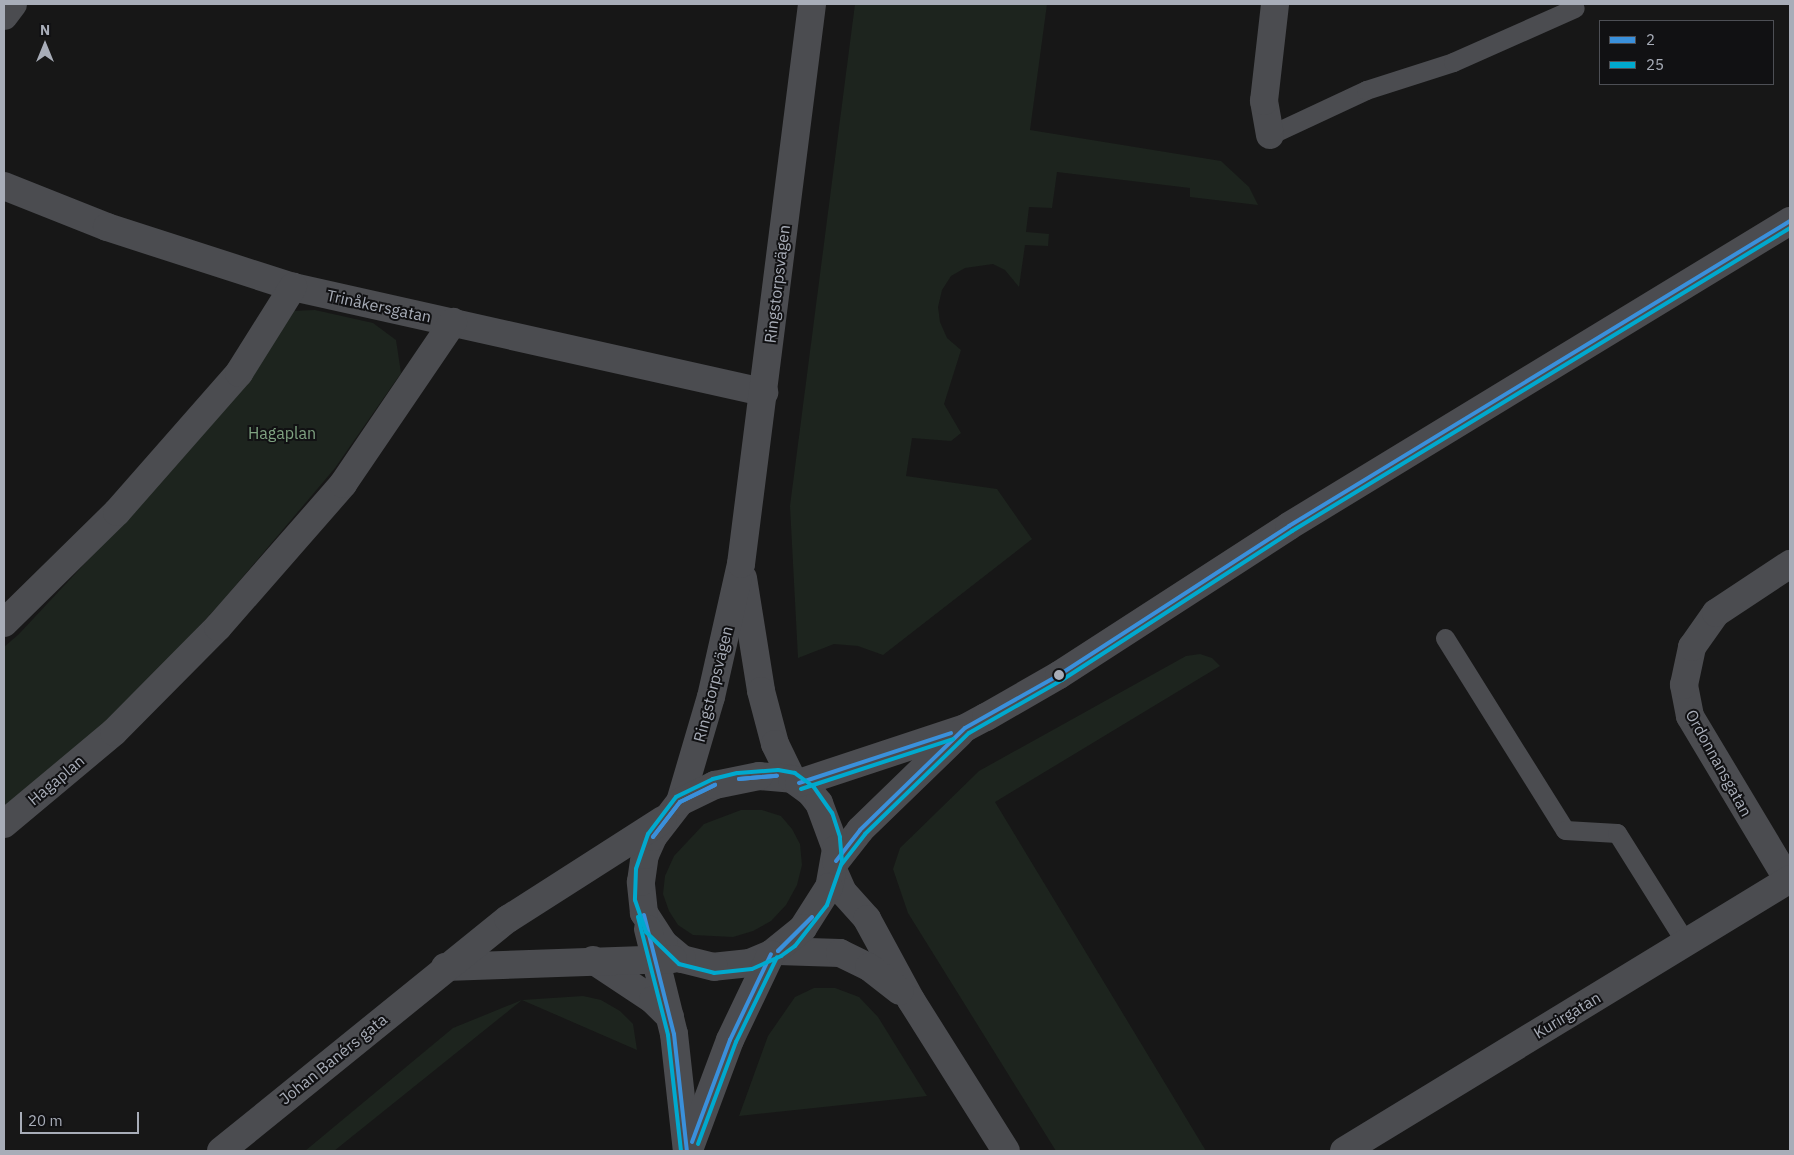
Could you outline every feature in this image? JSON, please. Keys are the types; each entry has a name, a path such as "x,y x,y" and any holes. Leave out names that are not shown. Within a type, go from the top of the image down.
{"street":[{"path":"4,16 13,4"},
{"name":"Ringstorpsvägen","path":"670,959 664,944 644,913 641,882 645,855 673,810 711,697 741,564 811,4"},
{"path":"1270,135 1264,101 1275,4"},
{"name":"Trinåkersgatan","path":"4,186 107,227 294,287 764,392"},
{"path":"796,781 965,728 1059,675 1289,526 1790,221"},
{"path":"4,623 117,512 240,373 294,287"},
{"name":"Hagaplan","path":"4,824 114,732 218,626 343,484 453,322"},
{"name":"Ringstorpsvägen","path":"741,564 761,691 775,744 796,781 810,792 826,815 834,838 835,867"},
{"name":"Ordonnansgatan","path":"1789,880 1690,716 1684,685 1690,652 1711,619 1727,603 1790,564"},
{"path":"688,1151 730,1040 774,953 812,917 822,902 835,867 860,830 965,728"},
{"name":"Johan Banérs gata","path":"221,1151 445,967 508,919 673,810 708,788 739,779 777,776 796,781"},
{"path":"835,867 843,892 867,919 911,1000 1006,1151"},
{"name":"Kurirgatan","path":"1344,1151 1789,880"},
{"path":"445,967 508,967 593,960 670,959 714,967 750,963 774,953 840,953 879,974 911,1000"},
{"path":"670,959 670,1017 680,1072 688,1151"},
{"path":"593,960 653,1000 670,1017"}],"lane":[{"path":"1270,135 1366,90 1453,62 1575,8"},
{"path":"1445,638 1565,830 1617,834 1686,943"}],"green space":[{"path":"855,4 1047,4 1030,130 1221,161 1249,187 1258,205 1190,197 1190,188 1057,172 1052,208 1029,207 1026,232 1049,234 1048,246 1025,245 1019,287 1005,270 993,264 965,268 951,276 942,290 938,307 940,322 947,338 961,350 944,404 961,433 951,441 912,438 906,476 997,489 1032,539 883,655 858,646 834,644 798,658 790,506"},
{"name":"Hagaplan","path":"315,310 373,323 396,340 401,373 335,468 219,605 113,718 4,808 4,647 19,634 161,482 291,311"},
{"path":"1200,654 1212,658 1220,666 995,802 1206,1151 1056,1151 908,913 893,869 900,848 979,771 1186,656"},
{"path":"741,810 762,810 781,816 792,829 800,844 802,865 797,885 786,905 771,921 753,931 733,937 693,935 678,925 669,911 663,894 665,876 674,856 704,824"},
{"path":"814,988 835,988 859,997 878,1017 927,1096 739,1116 768,1036 795,997"},
{"path":"583,996 601,1000 620,1011 633,1024 637,1050 522,1000"},
{"path":"522,1000 334,1151 305,1151 453,1028"}],"transit line":[{"name":"2","path":"836,861 860,830 965,728 1059,675 1289,526 1790,221"},
{"name":"25","path":"841,865 865,834 969,733 1062,680 1292,531 1790,228"},
{"name":"2","path":"799,783 951,733"},
{"name":"25","path":"801,789 953,739"},
{"name":"25","path":"737,773 713,779 676,797 648,834 636,869 635,900 646,932 679,964 714,973 752,969 781,956 795,946 827,905 842,862 840,837 832,813 814,787 795,773 778,770 738,773"},
{"name":"2","path":"739,779 777,776"},
{"name":"2","path":"739,779 777,776"},
{"name":"2","path":"680,802 715,785"},
{"name":"2","path":"680,802 715,785"},
{"name":"2","path":"653,837 680,802"},
{"name":"2","path":"653,837 680,802"},
{"name":"2","path":"644,915 674,1034 687,1151"},
{"name":"25","path":"638,917 668,1035 681,1151"},
{"name":"2","path":"778,951 812,917"},
{"name":"2","path":"778,951 812,917"},
{"name":"2","path":"692,1142 730,1040 771,954"},
{"name":"25","path":"698,1144 736,1042 777,957"}]}
